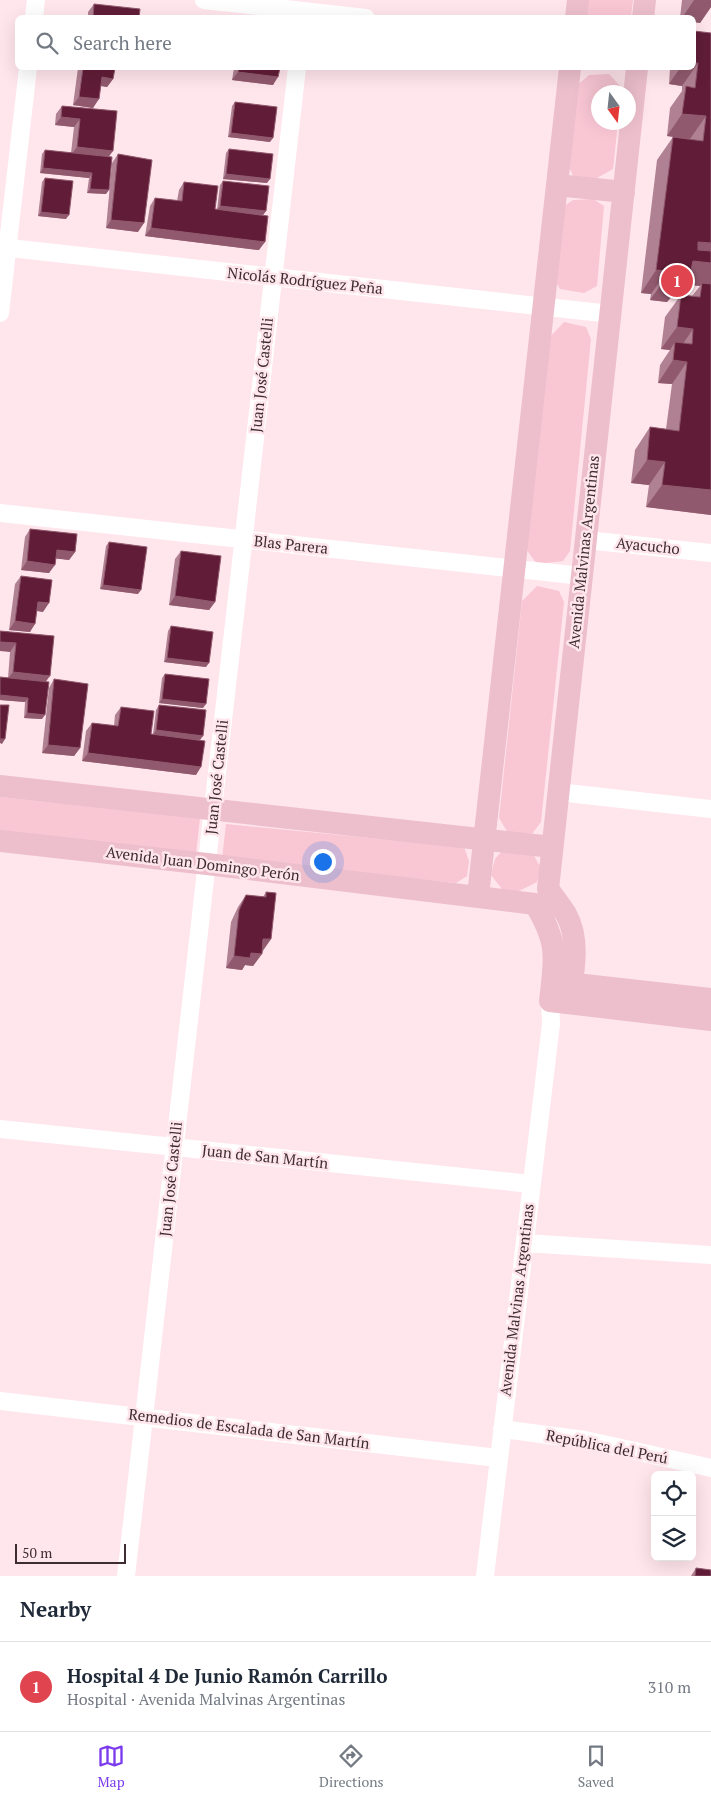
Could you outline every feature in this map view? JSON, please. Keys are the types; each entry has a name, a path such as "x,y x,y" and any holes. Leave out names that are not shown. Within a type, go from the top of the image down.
{"main road":[{"path":"576,15 578,0"},
{"path":"643,15 645,0"},
{"path":"478,896 570,70"},
{"name":"Avenida Malvinas Argentinas","path":"561,992 542,896 552,847 637,70"},
{"path":"557,185 624,192"},
{"path":"0,786 552,847"},
{"name":"Avenida Juan Domingo Perón","path":"0,841 478,896 542,896"},
{"path":"561,992 711,999"},
{"path":"561,992 711,1020"}],"street":[{"path":"34,15 36,0"},
{"path":"204,0 303,9 345,15"},
{"path":"0,313 4,248 28,70"},
{"name":"Juan José Castelli","path":"126,1576 297,70"},
{"name":"Nicolás Rodríguez Peña","path":"4,248 610,314"},
{"name":"Blas Parera","path":"0,513 582,576"},
{"name":"Ayacucho","path":"586,540 711,553"},
{"path":"558,792 711,810"},
{"name":"Avenida Malvinas Argentinas","path":"485,1576 551,1024 561,992"},
{"name":"Juan de San Martín","path":"0,1129 531,1184"},
{"path":"525,1243 711,1255"},
{"name":"Remedios de Escalada de San Martín","path":"0,1401 498,1458"},
{"name":"República del Perú","path":"502,1429 585,1440 711,1468"}],"shaded area":[{"path":"585,0 633,0 631,15 583,15"},
{"path":"609,74 619,85 591,85 591,130 617,130 613,169 597,178 574,178 567,162 575,87 589,75"},
{"path":"593,199 604,206 597,286 584,293 560,289 553,277 561,208 573,200"},
{"path":"564,322 586,327 591,339 570,551 563,561 537,564 526,549 549,338"},
{"path":"537,586 559,591 564,602 541,822 532,834 508,833 499,818 522,601"},
{"path":"0,797 200,818 196,854 0,833"},
{"path":"226,824 464,847 469,861 467,876 456,883 222,859"},
{"path":"503,850 533,854 541,868 537,882 517,892 502,889 491,875 495,859"}],"building":[{"path":"94,4 140,9 139,15 93,15"},
{"path":"696,31 711,33 711,243 698,242 698,250 711,251 711,263 693,261 691,270 685,269 683,280 666,278 667,271 656,270 673,137 703,141 706,116 682,114 686,86 695,88 698,63 696,63"},
{"path":"83,70 115,70 113,79 102,77 99,99 79,97"},
{"path":"238,70 280,70 278,77 238,72"},
{"path":"235,102 277,107 273,138 231,133"},
{"path":"62,106 117,111 113,151 77,147 80,119 61,117"},
{"path":"229,149 273,154 270,179 226,174"},
{"path":"45,150 112,157 109,190 90,189 92,173 43,168"},
{"path":"118,154 152,160 144,223 111,220"},
{"path":"45,178 73,181 69,215 41,212"},
{"path":"223,181 269,186 266,211 220,206"},
{"path":"184,182 218,186 215,209 268,216 265,242 151,228 155,198 182,201"},
{"path":"702,283 711,284 711,490 662,485 665,462 647,460 650,427 679,431 687,362 673,360 675,342 692,344 693,329 677,327 681,295 700,297"},
{"path":"30,529 77,534 75,552 57,550 55,565 27,561"},
{"path":"109,542 147,547 141,590 103,585"},
{"path":"181,551 221,556 215,602 175,596"},
{"path":"21,576 52,580 49,603 38,602 35,624 15,621"},
{"path":"171,626 213,632 209,663 167,658"},
{"path":"0,631 54,636 50,676 13,672 16,643 0,642"},
{"path":"165,674 209,679 206,704 162,699"},
{"path":"0,677 49,682 45,715 27,713 28,698 0,695"},
{"path":"54,679 88,684 80,748 48,745"},
{"path":"0,705 9,705 5,739 0,739"},
{"path":"159,705 206,710 203,736 156,730"},
{"path":"121,707 154,711 151,734 205,741 201,767 88,753 92,723 118,726"},
{"path":"266,892 276,893 271,939 263,939 262,954 251,953 250,958 234,956 239,910 246,895 266,897"},
{"path":"696,1568 711,1570 711,1576 695,1576"}],"place":[{"name":"Hospital 4 De Junio Ramón Carrillo","path":"677,281"}]}
